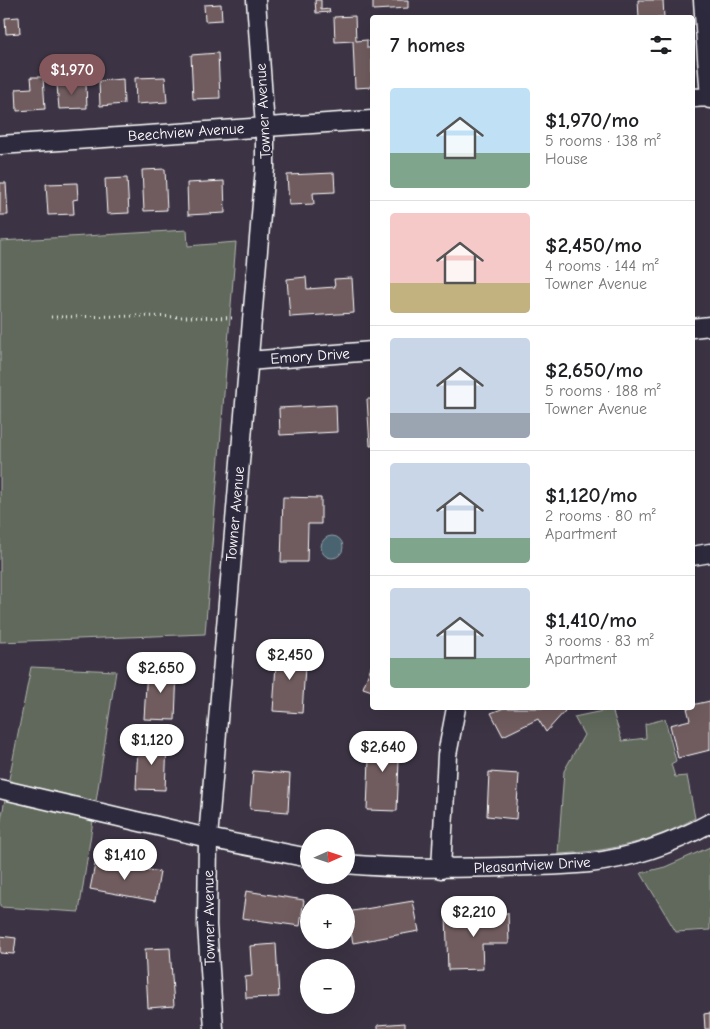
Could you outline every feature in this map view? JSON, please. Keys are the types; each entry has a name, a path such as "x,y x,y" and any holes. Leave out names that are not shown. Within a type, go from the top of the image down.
{"street":[{"name":"Towner Avenue","path":"214,1029 207,925 208,838 265,168 265,127 256,0"},
{"path":"695,98 710,98 704,0"},
{"name":"Beechview Avenue","path":"0,145 370,120"},
{"path":"695,328 710,326"},
{"name":"Emory Drive","path":"248,360 370,351"},
{"path":"695,556 710,553"},
{"path":"441,869 447,755 456,710"},
{"path":"0,789 208,838 300,856"},
{"name":"Pleasantview Drive","path":"355,865 441,869 588,863 619,858 652,849 682,838 710,823"}],"path":[{"path":"51,317 252,318"}],"green space":[{"path":"187,230 188,246 236,242 205,634 0,642 0,241"},
{"path":"31,667 116,671 79,912 0,907 0,825"},
{"path":"612,710 622,741 646,738 645,724 665,719 676,761 671,764 675,777 687,776 695,818 663,833 629,844 594,851 558,854 564,771 584,735 574,717"},
{"path":"710,847 710,930 676,932 641,873 665,867"}],"water":[{"path":"332,536 340,539 343,547 340,555 332,558 324,555 321,547 324,539"}],"building":[{"path":"315,0 321,0 321,10 329,9 330,12 316,13"},
{"path":"373,0 408,0 408,8 373,10"},
{"path":"638,0 663,0 664,15 639,15"},
{"path":"221,4 222,20 205,21 204,5"},
{"path":"355,16 356,41 367,40 367,48 370,48 370,87 355,88 353,41 335,42 334,17"},
{"path":"19,17 20,33 6,34 5,18"},
{"path":"218,53 220,98 193,99 191,55"},
{"path":"31,77 43,77 45,109 17,111 16,89 32,88"},
{"path":"165,77 167,102 136,104 135,78"},
{"path":"123,79 124,104 100,106 99,81"},
{"path":"86,84 87,108 59,109 57,85"},
{"path":"165,169 167,210 144,211 142,170"},
{"path":"334,173 335,192 313,193 314,204 289,205 287,175"},
{"path":"127,178 129,213 107,214 105,179"},
{"path":"224,181 225,213 188,215 187,183"},
{"path":"0,183 6,183 8,215 0,215"},
{"path":"77,183 78,199 73,200 74,214 48,215 46,184"},
{"path":"306,277 307,289 335,287 334,279 352,278 354,313 290,317 287,279"},
{"path":"367,399 370,399 370,446"},
{"path":"336,405 337,432 280,435 279,408"},
{"path":"283,497 321,498 321,524 308,524 307,562 281,562"},
{"path":"277,649 306,651 302,713 273,711"},
{"path":"147,668 177,670 175,720 144,719"},
{"path":"370,669 370,690 363,688"},
{"path":"710,701 710,750 678,758 670,725 690,720 688,710 695,710 695,704"},
{"path":"499,710 565,711 546,732 538,719 503,736 491,713"},
{"path":"370,734 400,736 397,811 367,810"},
{"path":"138,743 167,744 165,790 136,789"},
{"path":"253,771 290,774 288,812 250,809"},
{"path":"489,772 519,774 516,819 487,816"},
{"path":"96,860 160,872 155,901 90,889"},
{"path":"246,891 300,899 300,926 242,918"},
{"path":"413,901 419,931 355,943 355,911"},
{"path":"508,913 509,944 482,944 483,969 448,970 446,915"},
{"path":"0,936 16,938 14,954 0,953"},
{"path":"276,944 279,997 246,998 245,977 252,976 250,946"},
{"path":"170,948 174,1006 148,1008 145,949"},
{"path":"710,1013 710,1029 705,1029 704,1014"},
{"path":"405,1023 405,1029 378,1029 378,1025"}]}
